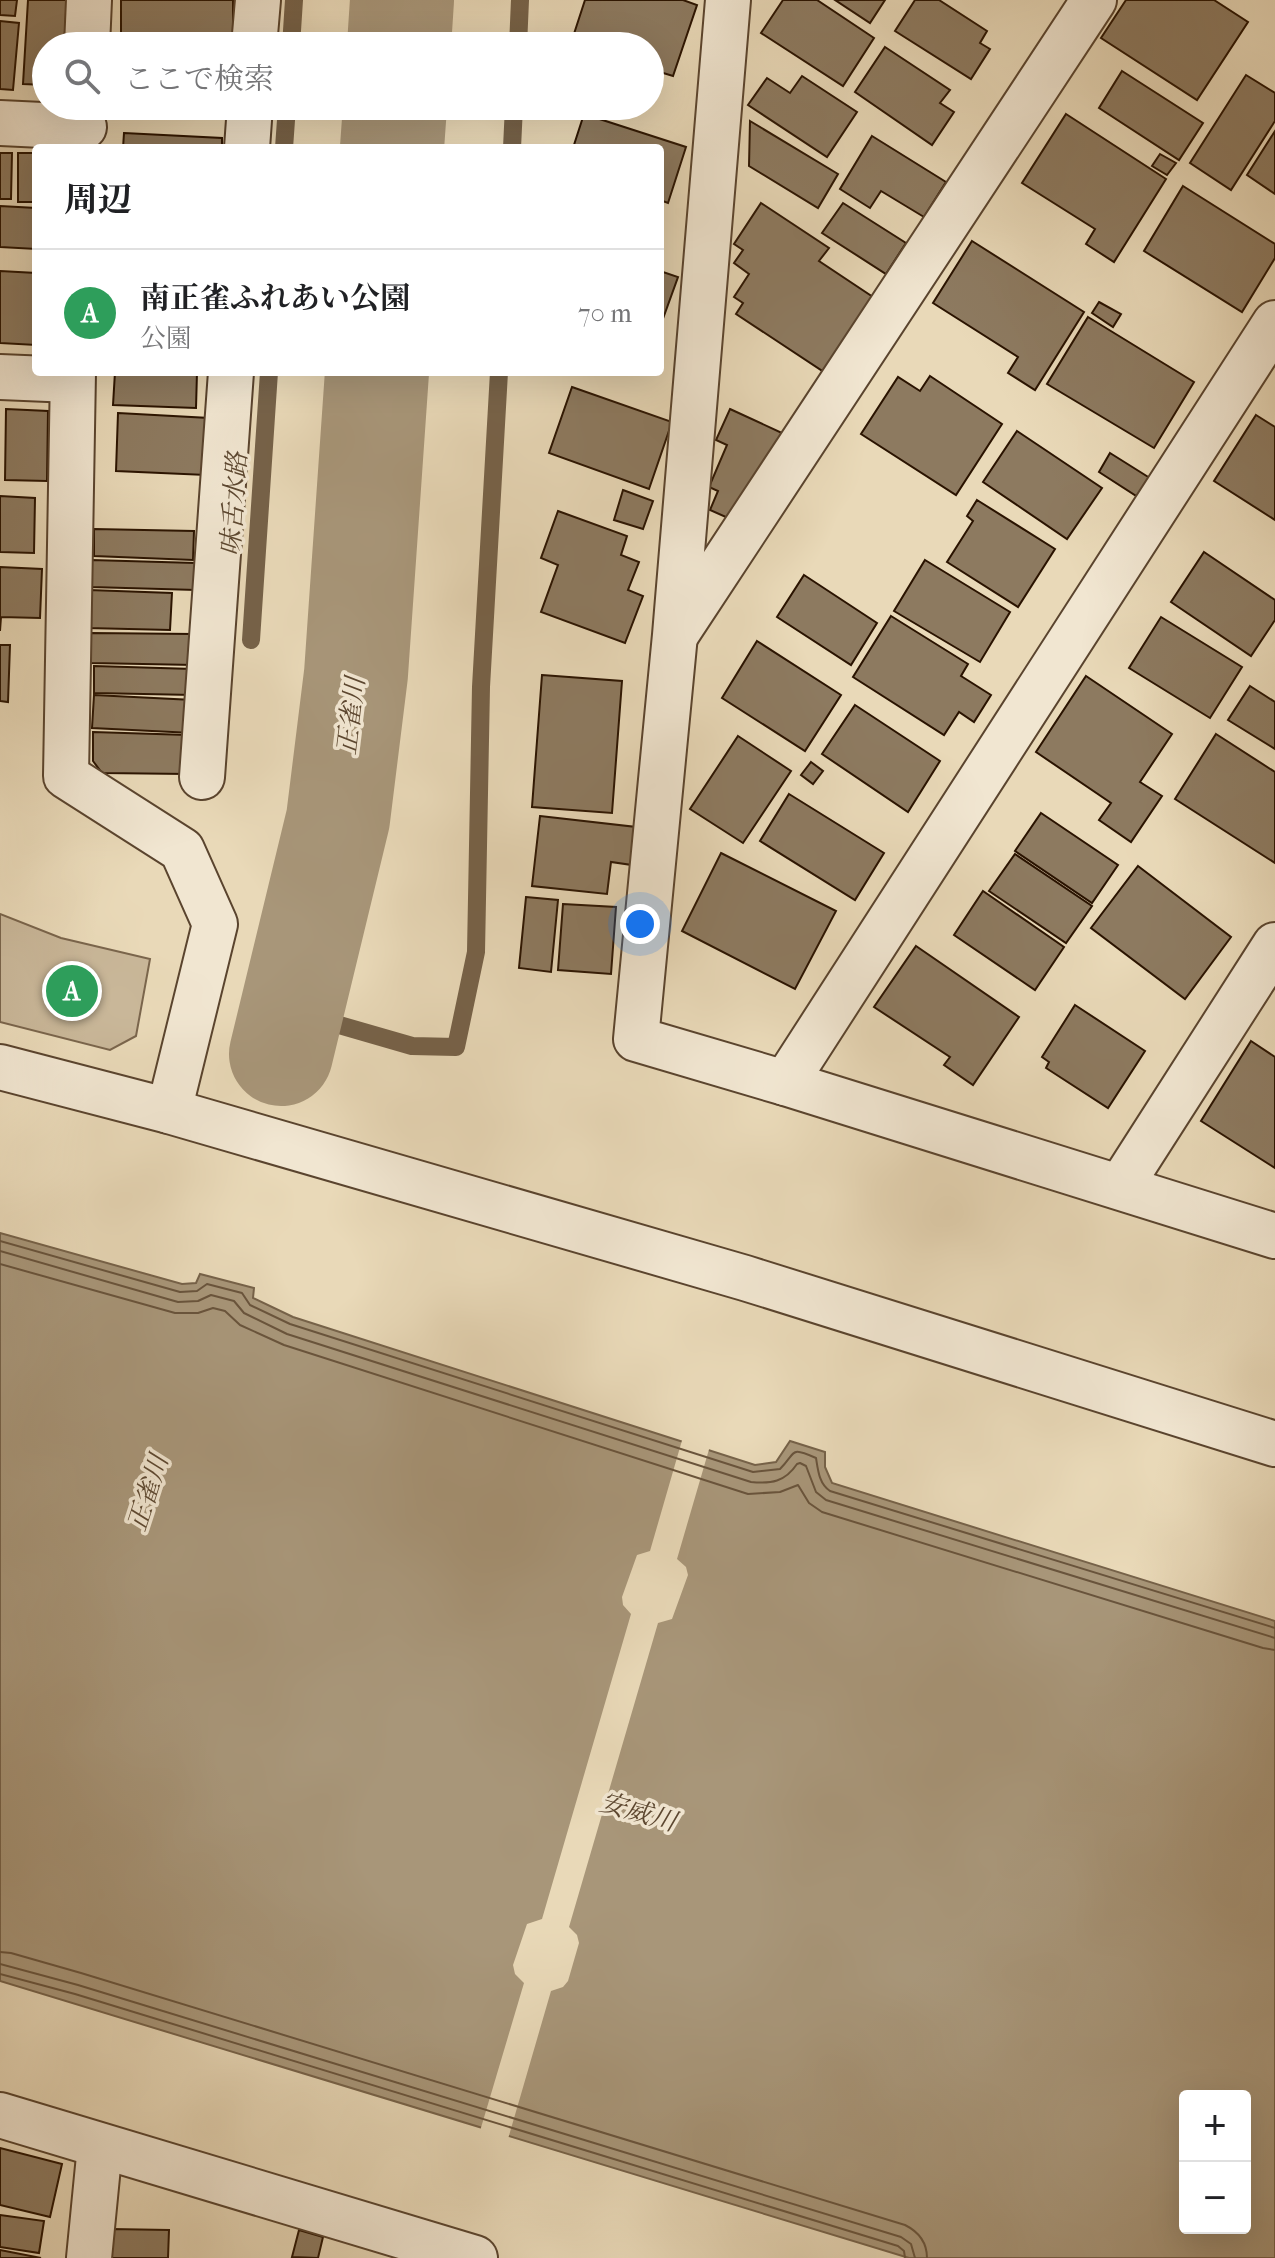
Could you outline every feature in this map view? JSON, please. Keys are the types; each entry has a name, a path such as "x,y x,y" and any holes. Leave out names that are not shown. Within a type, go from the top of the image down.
{"street":[{"path":"88,32 89,0"},
{"path":"255,32 258,0"},
{"path":"728,0 675,635 636,1039 1275,1236"},
{"path":"675,635 1094,0"},
{"path":"247,144 249,120"},
{"path":"0,123 84,127"},
{"path":"785,1083 1275,323"},
{"path":"0,377 72,376 66,776 182,850 215,924 169,1111"},
{"path":"202,777 231,376"},
{"path":"1120,1187 1275,945"},
{"path":"0,1067 169,1111 745,1278 1275,1444"},
{"path":"0,2115 475,2258"},
{"path":"89,2258 100,2146"}],"shaded area":[{"path":"0,914 61,938 150,959 136,1036 110,1050 0,1022"}],"water":[{"name":"安威川","path":"0,1233 182,1284 196,1283 200,1274 254,1288 253,1298 293,1317 755,1465 776,1462 790,1441 825,1452 825,1467 832,1483 1275,1621 1275,2258 909,2258 0,1981"}],"pier":[{"path":"683,1437 710,1446 677,1559 686,1567 688,1575 672,1619 658,1623 569,1927 577,1935 579,1943 568,1981 563,1987 551,1991 508,2139 480,2131 524,1983 515,1974 513,1965 527,1924 542,1919 631,1614 623,1605 622,1597 637,1555 650,1551"}],"building":[{"path":"0,0 17,0 15,16 0,15"},
{"path":"28,0 67,0 65,32 32,32 32,84 23,84"},
{"path":"121,0 233,0 233,32 121,32"},
{"path":"585,0 683,0 697,5 673,76 664,73 664,32 575,32"},
{"path":"783,0 817,0 874,38 843,86 761,33"},
{"path":"835,0 885,0 870,23"},
{"path":"915,0 939,0 987,31 980,43 990,49 971,79 895,31"},
{"path":"1126,0 1214,0 1248,22 1197,100 1101,38"},
{"path":"0,21 19,23 13,90 0,89"},
{"path":"885,47 950,90 940,103 954,112 932,145 855,92"},
{"path":"1122,71 1203,123 1179,160 1099,108"},
{"path":"1246,75 1275,93 1275,121 1231,190 1190,163"},
{"path":"802,76 857,112 827,157 748,105 767,78 790,93"},
{"path":"1066,114 1166,179 1114,262 1086,244 1095,229 1022,183"},
{"path":"582,120 603,120 686,147 668,203 664,202 664,144 574,144"},
{"path":"750,121 838,174 818,208 749,166"},
{"path":"1275,131 1275,194 1247,175"},
{"path":"124,133 222,138 222,144 123,144"},
{"path":"872,136 946,182 924,217 881,191 870,208 840,189"},
{"path":"0,153 12,153 11,199 0,199"},
{"path":"18,153 32,153 32,202 18,202"},
{"path":"1160,154 1176,163 1167,175 1152,166"},
{"path":"1183,186 1275,244 1275,258 1242,312 1144,251"},
{"path":"761,203 829,248 819,261 873,297 824,372 736,314 743,303 734,297 749,274 734,263 743,250 734,244"},
{"path":"843,203 906,243 886,274 822,233"},
{"path":"0,206 32,208 32,249 0,247"},
{"path":"972,241 1084,312 1035,390 1008,373 1018,357 933,303"},
{"path":"0,271 32,273 32,345 0,343"},
{"path":"664,272 678,277 664,316"},
{"path":"1099,302 1121,314 1113,327 1092,313"},
{"path":"1088,317 1194,382 1154,448 1047,384"},
{"path":"115,376 197,376 196,408 113,405"},
{"path":"930,376 1002,424 956,495 861,434 898,377 920,391"},
{"path":"572,387 672,422 649,489 549,453"},
{"path":"6,409 48,411 47,481 5,480"},
{"path":"730,409 782,433 757,489 737,522 710,510 718,491 709,487 727,445 716,440"},
{"path":"118,413 209,418 206,475 116,471"},
{"path":"1256,415 1275,427 1275,520 1214,481"},
{"path":"1017,431 1102,488 1067,539 983,482"},
{"path":"1110,453 1153,480 1141,499 1099,472"},
{"path":"623,490 653,501 643,529 614,520"},
{"path":"0,496 35,498 34,553 0,552"},
{"path":"977,500 1055,549 1018,607 947,562 973,521 967,516"},
{"path":"558,511 627,536 621,555 639,562 628,590 643,596 625,643 541,612 558,565 541,558"},
{"path":"94,529 194,531 193,560 94,556"},
{"path":"1204,552 1275,600 1275,620 1251,656 1171,602"},
{"path":"91,560 196,563 196,590 91,587"},
{"path":"925,560 1010,612 980,662 894,611"},
{"path":"0,567 42,569 40,618 1,617 0,631"},
{"path":"804,575 877,623 851,665 777,617"},
{"path":"89,590 172,593 170,630 87,628"},
{"path":"891,616 968,664 961,676 991,695 974,722 959,712 944,735 853,677"},
{"path":"1161,617 1242,667 1210,718 1129,668"},
{"path":"91,633 194,634 194,665 91,663"},
{"path":"757,641 841,695 805,751 722,698"},
{"path":"0,645 10,645 8,702 0,701"},
{"path":"94,666 193,669 193,695 94,693"},
{"path":"542,675 622,681 612,813 532,807"},
{"path":"1086,676 1172,734 1140,782 1162,796 1131,842 1099,820 1111,803 1036,752"},
{"path":"1250,686 1275,702 1275,749 1228,720"},
{"path":"94,695 193,700 192,733 92,728"},
{"path":"855,705 940,761 908,812 822,754"},
{"path":"93,732 188,735 187,774 102,773 93,761"},
{"path":"1216,734 1275,772 1275,863 1175,799"},
{"path":"738,736 791,771 743,843 690,809"},
{"path":"811,762 823,771 813,784 801,775"},
{"path":"789,794 884,853 855,900 760,841"},
{"path":"1041,813 1118,865 1092,903 1015,851"},
{"path":"540,816 636,827 632,865 611,862 607,894 532,886"},
{"path":"721,853 836,911 795,989 682,931"},
{"path":"1015,854 1092,906 1066,943 989,891"},
{"path":"1138,866 1231,937 1185,999 1091,928"},
{"path":"983,891 1064,947 1035,990 954,935"},
{"path":"526,897 558,900 551,972 519,968"},
{"path":"563,904 616,907 611,974 558,970"},
{"path":"916,946 1019,1017 973,1085 944,1065 950,1057 874,1007"},
{"path":"1075,1005 1145,1051 1108,1108 1046,1068 1049,1062 1042,1057"},
{"path":"1251,1041 1275,1057 1275,1168 1201,1121"},
{"path":"0,2148 62,2164 50,2217 0,2205"},
{"path":"0,2215 44,2221 39,2253 0,2247"},
{"path":"111,2229 169,2230 168,2258 110,2258"},
{"path":"299,2230 323,2237 318,2258 292,2257"},
{"path":"0,2250 41,2258 0,2258"}],"waterway":[{"name":"味舌水路","path":"292,32 294,0"},
{"name":"正雀川","path":"400,32 402,0"},
{"path":"519,32 520,0"},
{"name":"味舌水路","path":"284,144 286,120"},
{"name":"正雀川","path":"392,144 394,120"},
{"path":"512,144 513,120"},
{"name":"味舌水路","path":"251,640 269,376"},
{"name":"正雀川","path":"281,1054 338,819 356,674 377,376"},
{"path":"291,1011 412,1046 456,1047 476,952 481,687 499,376"}],"place":[{"name":"南正雀ふれあい公園","path":"72,991"}]}
